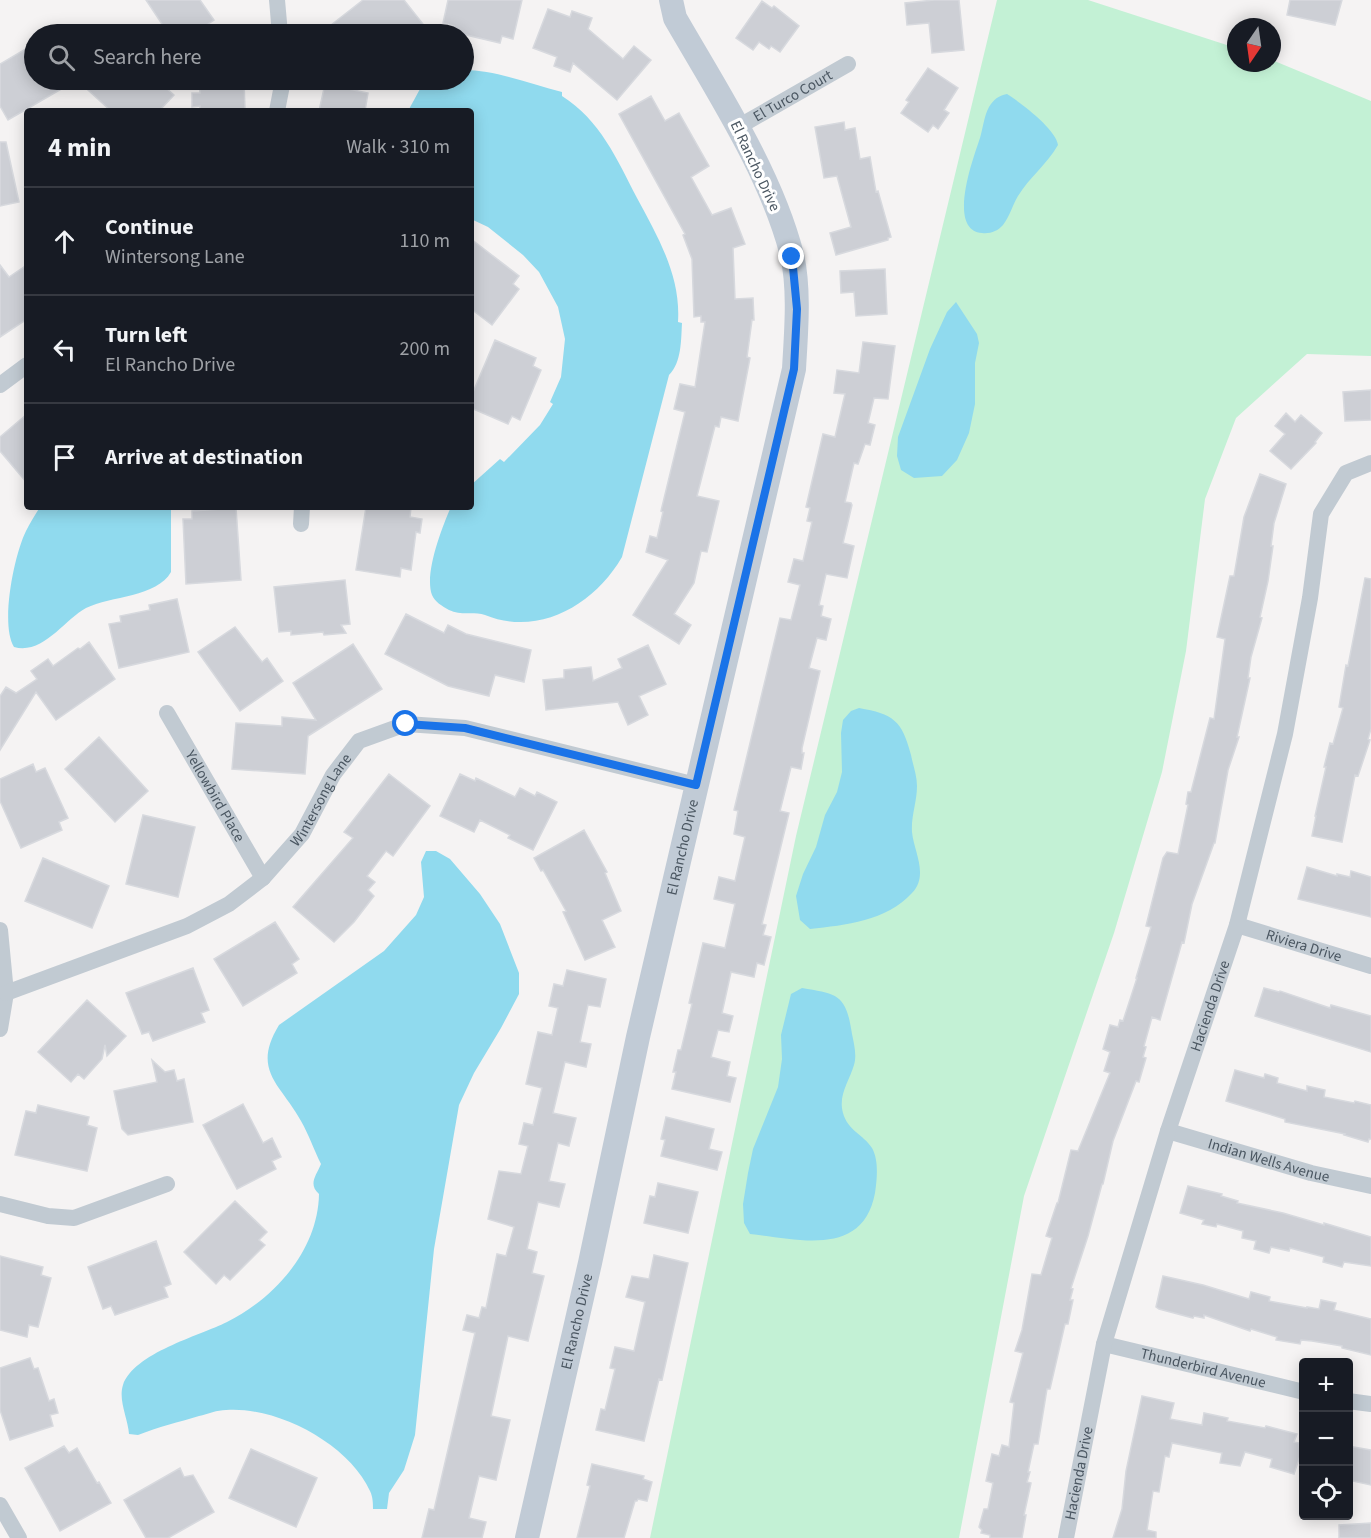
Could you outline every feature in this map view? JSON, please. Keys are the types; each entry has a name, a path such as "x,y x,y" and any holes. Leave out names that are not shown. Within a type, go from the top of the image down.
{"street":[{"path":"277,0 279,24"},
{"name":"El Rancho Drive","path":"527,1538 591,1263 638,1037 794,369 797,309 792,257 774,202 738,127 675,18 671,0"},
{"name":"El Turco Court","path":"738,127 848,64"},
{"path":"278,108 281,90"},
{"path":"0,385 24,367"},
{"name":"Hacienda Drive","path":"1066,1538 1104,1344 1168,1131 1237,925 1285,734 1310,598 1321,514 1346,473 1371,463"},
{"name":"Yellowbird Place","path":"167,713 263,878"},
{"name":"Wintersong Lane","path":"6,993 187,926 229,904 263,878 302,834 333,775 359,741 406,724 465,728 696,785"},
{"name":"Riviera Drive","path":"1237,925 1371,966"},
{"path":"0,930 6,993 0,1029"},
{"name":"Indian Wells Avenue","path":"1168,1131 1311,1173 1371,1186"},
{"path":"0,1204 48,1216 74,1218 166,1184"},
{"name":"Thunderbird Avenue","path":"1104,1344 1299,1391"},
{"path":"1353,1402 1371,1404"},
{"path":"0,1505 19,1538"}],"green space":[{"path":"997,0 1088,0 1227,45 1227,72 1281,72 1281,64 1371,101 1371,356 1307,354 1236,418 1205,499 1186,651 1162,772 1114,933 1024,1196 959,1538 650,1538 796,836"}],"water":[{"path":"474,71 500,75 562,92 562,96 587,117 606,141 660,242 672,273 678,305 678,322 682,323 679,357 669,375 622,557 610,574 581,602 545,619 525,622 505,621 480,614 454,612 439,604 432,595 430,575 432,563 450,510 474,510 474,482 500,459 504,462 540,425 553,404 550,402 561,377 565,339 558,307 539,272 523,255 488,227 474,220 474,108 410,108 419,90 474,90"},
{"path":"1007,94 1045,124 1058,145 1022,189 1003,225 994,232 982,233 971,229 966,219 965,191 987,111 995,100"},
{"path":"956,302 977,334 979,343 975,363 975,404 969,433 957,460 942,476 914,478 901,470 897,456 898,437 930,349 947,312"},
{"path":"38,510 171,510 171,572 164,580 145,591 86,608 53,635 34,646 14,647 8,623 10,590 21,542"},
{"path":"859,708 888,716 900,726 908,743 917,782 912,832 919,863 919,879 912,893 902,902 878,916 837,926 810,929 800,920 796,896 803,874 816,847 825,815 837,792 842,772 843,720 851,711"},
{"path":"426,851 436,851 450,859 480,894 500,924 519,973 519,994 474,1073 459,1105 434,1249 415,1435 404,1470 389,1493 387,1509 373,1509 370,1491 360,1474 346,1458 309,1431 288,1421 246,1410 223,1410 138,1435 129,1434 122,1403 122,1391 129,1374 153,1355 227,1322 261,1300 291,1270 302,1253 317,1215 319,1194 313,1183 321,1164 301,1121 272,1076 268,1066 271,1041 279,1025 384,951 416,915 424,897 421,862"},
{"path":"802,988 832,995 839,999 847,1011 855,1057 843,1094 843,1113 848,1124 872,1148 877,1164 875,1193 868,1214 857,1228 843,1236 826,1240 788,1239 750,1234 744,1223 743,1204 748,1173 753,1149 778,1087 782,1059 781,1035 791,994"}],"building":[{"path":"146,0 200,0 214,20 208,24 162,24"},
{"path":"363,0 404,0 423,24 332,24"},
{"path":"448,0 522,0 513,39 502,36 500,43 474,37 474,24 443,23"},
{"path":"959,0 964,50 932,53 929,23 907,25 905,3"},
{"path":"1290,0 1342,0 1335,25 1287,15"},
{"path":"762,1 772,8 774,6 799,26 780,52 771,46 769,49 759,42 753,50 736,38"},
{"path":"548,9 570,17 572,11 592,18 588,29 623,59 634,46 651,60 617,100 573,63 570,72 554,66 557,57 533,48"},
{"path":"24,50 24,90 60,90 29,108 24,108 24,111 8,120 0,106 0,64"},
{"path":"928,68 958,88 944,110 949,113 938,129 933,125 928,132 901,113 909,102 906,100"},
{"path":"88,90 168,90 174,95 162,108 108,108"},
{"path":"200,90 244,90 245,108 192,107 192,93 200,93"},
{"path":"324,90 354,90 368,93 366,108 320,108"},
{"path":"651,96 665,121 679,113 709,166 691,177 712,215 731,208 745,244 733,248 735,299 753,298 754,320 752,320 747,357 750,358 738,421 721,417 719,427 715,426 697,496 719,501 707,552 701,551 694,583 674,614 691,625 679,644 633,615 668,560 646,552 650,536 657,538 663,512 661,511 685,412 674,409 680,384 695,387 705,322 701,322 701,316 694,317 692,259 683,235 685,234 619,114"},
{"path":"844,122 845,130 855,128 860,159 870,157 876,192 878,191 891,237 888,240 836,255 830,233 851,227 837,176 824,178 815,127"},
{"path":"0,142 6,142 19,202 0,206"},
{"path":"474,241 519,276 513,284 519,289 492,325 474,311"},
{"path":"0,265 9,277 24,267 24,321 0,337"},
{"path":"885,269 887,314 856,316 854,292 841,293 840,271"},
{"path":"495,340 536,358 533,366 541,370 520,420 512,416 508,424 474,409 474,390"},
{"path":"863,342 895,346 888,399 874,398 868,423 875,425 870,445 865,444 858,464 854,463 845,502 852,505 843,543 854,546 847,578 826,574 819,605 823,606 821,616 831,619 826,640 817,638 809,668 820,671 802,748 802,753 804,753 801,769 791,767 780,811 789,813 762,924 766,925 763,935 771,937 764,965 757,963 754,977 731,972 722,1013 733,1016 729,1032 718,1030 711,1057 730,1062 727,1076 736,1078 730,1102 672,1089 676,1072 673,1072 692,1004 689,1003 703,943 725,948 735,904 714,899 719,877 735,881 745,837 734,834 738,811 734,810 780,618 791,620 800,585 788,582 794,559 803,561 812,522 807,521 810,508 806,507 823,434 835,437 845,394 834,393 837,370 859,373"},
{"path":"1371,390 1371,420 1345,421 1343,392"},
{"path":"1286,413 1295,422 1301,415 1322,433 1316,443 1291,469 1270,451 1285,434 1275,426"},
{"path":"24,417 24,479 0,451 0,437"},
{"path":"1260,474 1286,484 1274,523 1268,581 1260,617 1262,618 1251,657 1248,678 1250,678 1237,737 1239,737 1228,770 1215,843 1192,904 1184,943 1182,942 1160,1020 1152,1017 1144,1046 1146,1047 1143,1057 1146,1058 1139,1082 1136,1081 1113,1141 1103,1184 1071,1288 1073,1289 1070,1300 1073,1300 1068,1324 1065,1324 1050,1389 1047,1389 1038,1444 1034,1444 1028,1472 1030,1472 1027,1482 1031,1483 1022,1538 990,1538 990,1535 981,1533 982,1530 979,1527 984,1509 988,1509 993,1483 986,1481 992,1454 999,1456 1002,1445 1009,1447 1014,1403 1010,1402 1023,1353 1015,1351 1022,1330 1032,1274 1041,1275 1052,1238 1046,1236 1058,1203 1071,1150 1078,1151 1110,1073 1104,1071 1110,1052 1103,1049 1110,1025 1118,1027 1120,1020 1123,1021 1137,978 1151,927 1146,926 1163,858 1167,852 1178,854 1188,805 1186,804 1188,792 1191,792 1210,718 1214,719 1225,639 1217,637 1230,576 1234,576 1244,517"},
{"path":"236,510 241,580 186,584 183,519 192,519 192,511"},
{"path":"366,510 411,510 410,517 422,519 420,533 416,532 411,570 401,568 400,577 356,570"},
{"path":"1365,578 1371,579 1371,729 1368,739 1370,740 1358,776 1355,775 1342,842 1312,836 1326,767 1324,767 1343,708 1339,707 1346,665 1348,666"},
{"path":"345,580 350,624 341,625 346,633 324,635 323,632 291,635 291,631 279,632 274,587"},
{"path":"177,599 189,652 119,668 109,624 121,622 120,616 150,610 149,605"},
{"path":"406,614 444,633 448,625 466,634 531,650 524,682 495,675 489,696 448,686 385,654"},
{"path":"235,627 262,662 267,658 283,681 240,711 198,652"},
{"path":"89,642 115,679 56,720 36,692 0,750 0,696 6,687 16,693 37,679 31,671 48,659 53,666"},
{"path":"353,644 382,689 308,736 305,774 232,769 236,723 282,726 282,717 316,720 293,683"},
{"path":"648,645 666,684 639,696 648,715 628,725 618,702 546,710 543,680 564,678 564,670 591,667 593,681 622,668 618,659"},
{"path":"99,737 148,791 115,822 65,769"},
{"path":"33,764 36,772 45,768 68,818 59,822 62,830 21,848 0,801 0,779"},
{"path":"389,774 430,806 393,856 386,851 367,876 375,882 368,890 374,896 354,922 334,942 293,907 353,838 344,832"},
{"path":"460,774 475,781 476,778 515,797 520,788 535,796 537,792 557,802 533,850 508,838 510,835 480,820 474,832 440,816"},
{"path":"143,815 195,827 178,897 126,884"},
{"path":"584,830 607,872 605,873 621,911 602,920 615,947 585,960 563,912 566,911 534,858"},
{"path":"43,858 109,886 92,928 25,901"},
{"path":"1307,867 1337,876 1337,874 1350,877 1351,871 1371,877 1371,917 1298,899"},
{"path":"275,922 299,959 292,964 297,973 243,1006 214,959"},
{"path":"193,968 209,1010 201,1013 205,1022 153,1041 149,1032 142,1034 126,993"},
{"path":"567,970 606,979 600,1007 588,1005 580,1042 591,1044 586,1067 565,1062 553,1113 576,1118 569,1146 558,1143 549,1181 565,1184 559,1207 538,1202 527,1249 537,1252 532,1273 544,1276 528,1341 508,1336 491,1416 510,1420 496,1480 479,1476 469,1518 486,1522 482,1538 422,1538 429,1509 434,1510 475,1333 463,1330 467,1315 479,1318 482,1307 486,1308 497,1254 506,1256 514,1227 488,1219 499,1171 521,1174 528,1146 519,1144 524,1123 533,1125 542,1088 526,1084 538,1032 552,1035 558,1008 549,1006 554,984 563,986"},
{"path":"1264,988 1330,1008 1331,1005 1371,1016 1371,1052 1255,1016"},
{"path":"87,1000 126,1036 107,1056 105,1045 102,1059 84,1079 78,1074 71,1082 38,1052"},
{"path":"152,1060 165,1072 174,1070 177,1081 184,1079 193,1122 128,1135 122,1129 114,1091 157,1082"},
{"path":"1235,1070 1264,1078 1265,1074 1278,1078 1277,1083 1307,1091 1307,1086 1325,1090 1324,1097 1371,1105 1371,1139 1368,1142 1345,1134 1285,1122 1285,1119 1226,1101"},
{"path":"243,1104 263,1143 272,1138 281,1157 272,1161 276,1169 237,1189 203,1125"},
{"path":"38,1105 89,1117 87,1125 97,1128 87,1171 15,1155 26,1111 36,1113"},
{"path":"666,1117 714,1129 709,1149 722,1152 717,1170 661,1156 665,1140 661,1139"},
{"path":"658,1183 698,1192 688,1233 644,1223 650,1196 655,1197"},
{"path":"1188,1186 1222,1194 1221,1196 1238,1201 1237,1203 1324,1225 1324,1223 1371,1237 1371,1266 1344,1262 1342,1267 1323,1262 1324,1257 1290,1248 1289,1251 1271,1247 1269,1253 1254,1249 1256,1241 1242,1238 1243,1231 1217,1224 1216,1227 1202,1224 1204,1220 1180,1213"},
{"path":"235,1201 267,1232 259,1240 265,1245 230,1280 224,1275 216,1284 184,1252"},
{"path":"156,1241 171,1284 164,1287 168,1297 115,1315 111,1306 103,1309 88,1267"},
{"path":"654,1255 688,1263 662,1380 659,1379 644,1441 596,1430 601,1409 605,1410 615,1369 610,1368 615,1347 634,1351 645,1302 626,1297 632,1276 649,1279"},
{"path":"0,1256 43,1267 41,1275 51,1278 38,1327 29,1325 27,1337 0,1330"},
{"path":"1163,1276 1249,1299 1251,1292 1270,1297 1269,1301 1307,1308 1319,1309 1321,1300 1336,1303 1334,1310 1371,1319 1371,1355 1342,1348 1342,1346 1312,1341 1301,1340 1300,1344 1276,1340 1277,1337 1251,1329 1250,1331 1204,1315 1204,1318 1194,1316 1193,1318 1159,1309 1156,1307"},
{"path":"30,1358 34,1369 38,1368 49,1401 54,1399 58,1413 50,1415 53,1426 10,1440 0,1410 0,1368"},
{"path":"1142,1396 1174,1403 1170,1419 1202,1425 1204,1413 1228,1418 1227,1421 1265,1428 1266,1426 1297,1434 1294,1442 1299,1443 1299,1459 1294,1474 1270,1467 1272,1459 1245,1452 1240,1466 1220,1463 1222,1453 1172,1443 1169,1457 1165,1456 1159,1492 1153,1491 1147,1530 1156,1532 1156,1538 1113,1538 1122,1509 1126,1471"},
{"path":"64,1446 69,1453 77,1448 111,1503 60,1531 25,1468"},
{"path":"1353,1447 1371,1450 1371,1485 1353,1481"},
{"path":"251,1449 317,1478 296,1527 229,1498"},
{"path":"592,1464 644,1476 643,1479 652,1482 647,1501 638,1499 635,1501 624,1538 577,1538 590,1486 587,1485"},
{"path":"180,1468 184,1477 193,1475 214,1512 168,1538 146,1538 124,1500"},
{"path":"1371,1523 1371,1538 1339,1538 1339,1525"}],"route":[{"path":"406,724 465,728 696,785 794,369 797,309 792,257"}]}
